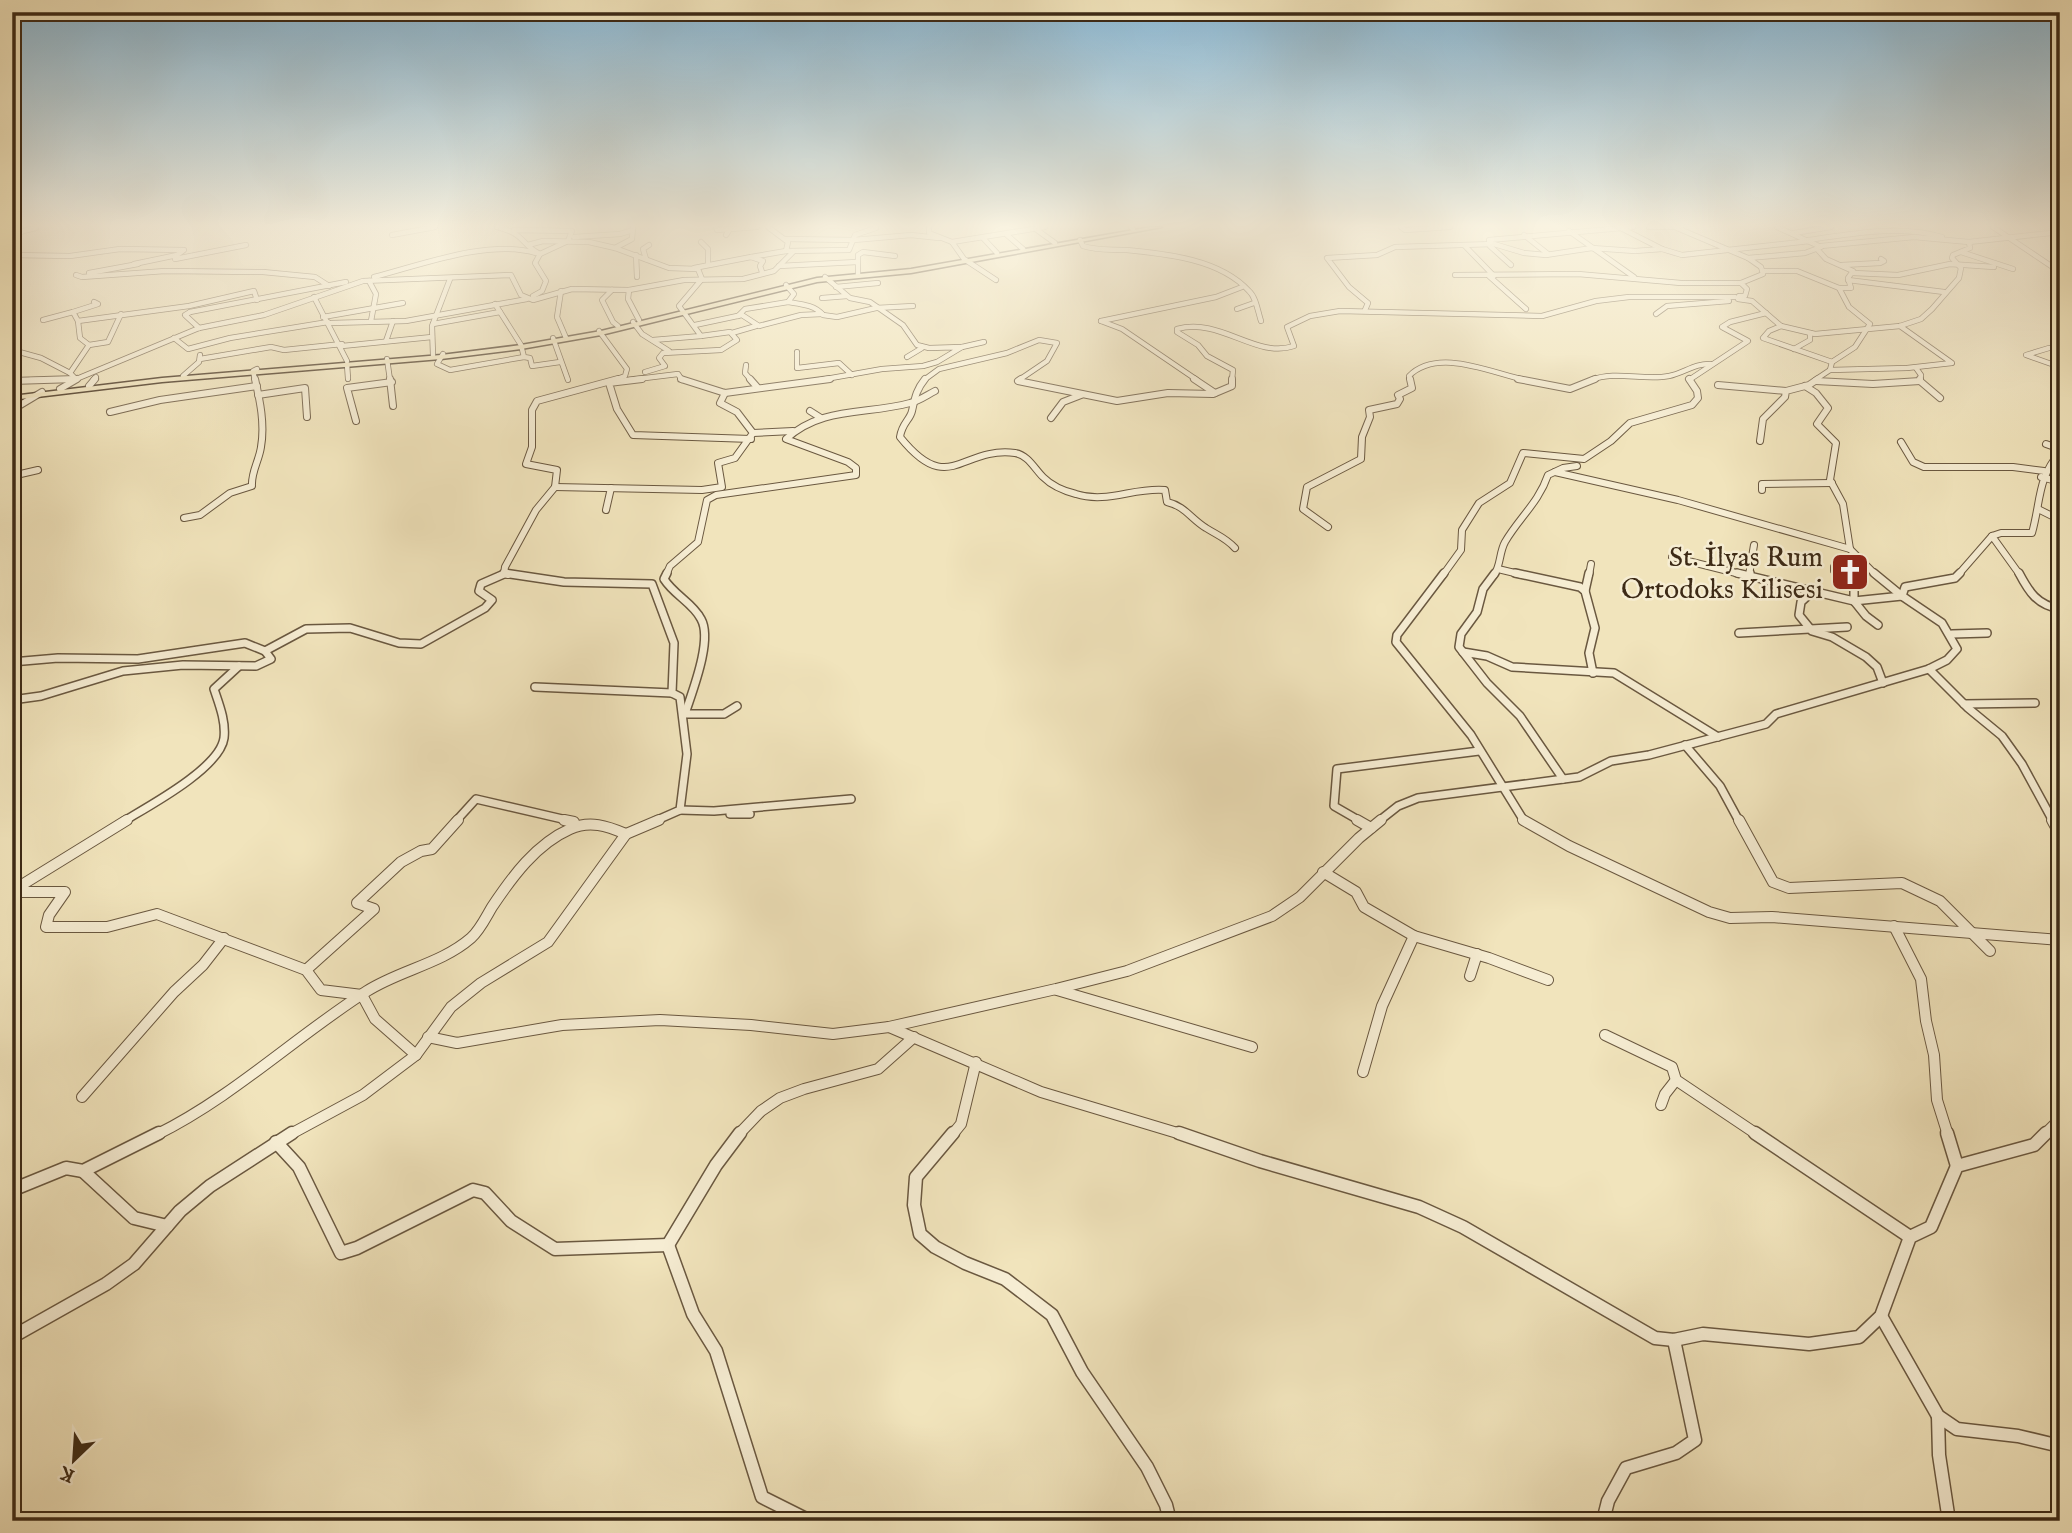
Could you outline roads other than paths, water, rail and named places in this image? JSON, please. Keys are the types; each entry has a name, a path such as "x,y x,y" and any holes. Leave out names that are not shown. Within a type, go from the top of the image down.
{"highway":[{"path":"554,339 600,332 732,299"},
{"path":"16,397 60,389 183,376 521,346 600,332 635,322"},
{"path":"41,393 255,370"}],"street":[{"path":"199,328 185,315 190,309 227,299"},
{"path":"78,321 264,299"},
{"path":"12,381 73,376 199,328 264,315 310,299"},
{"path":"315,299 342,345 348,379"},
{"path":"371,321 375,299"},
{"path":"442,299 429,345 439,355 437,364 450,370 524,357 530,358 533,366 560,362"},
{"path":"327,321 393,321 523,299"},
{"path":"560,299 557,317 566,338"},
{"path":"603,299 612,322 618,326"},
{"path":"628,299 635,322 642,334 669,351"},
{"path":"685,299 679,306 701,336"},
{"path":"788,302 791,299"},
{"path":"857,299 870,302 903,325 913,336 912,341 922,348"},
{"path":"1208,299 1101,321 1122,329 1215,393"},
{"path":"1253,299 1261,321"},
{"path":"1365,299 1368,303 1365,310"},
{"path":"1515,299 1525,309"},
{"path":"504,574 505,567 531,519 555,487 557,470 526,464 532,447 532,410 537,401 569,390 678,374 682,381 725,393 757,387 790,386 899,368 980,361 1044,339 1057,343 1055,353 1044,365 1018,380 1117,401 1168,393 1198,396 1232,386 1233,370 1208,356 1198,345 1177,332 1177,329 1210,326 1254,344 1288,348 1294,346 1287,327 1293,322 1320,313 1365,310 1447,315 1542,316 1596,301 1616,299"},
{"path":"1656,314 1667,306 1719,303 1734,299"},
{"path":"1739,299 1752,301 1781,326 1810,333 1829,334 1900,326 1921,319 1938,299"},
{"path":"1830,370 1832,362 1855,347 1869,322 1849,307 1845,299"},
{"path":"43,320 98,304 94,302"},
{"path":"738,316 745,310 788,302 807,305 822,314"},
{"path":"174,338 188,349 230,338 327,321 374,307 403,303"},
{"path":"1237,309 1254,303"},
{"path":"495,304 521,346 524,357"},
{"path":"653,340 732,332 802,315 822,314 838,317 877,308 913,306"},
{"path":"433,324 500,312"},
{"path":"73,313 78,321 80,338 89,345 108,342 121,314"},
{"path":"1766,313 1730,322 1722,327 1748,341 1688,379 1697,391 1698,398 1692,405 1630,423 1611,441 1584,459 1523,453 1510,483 1479,503 1462,530 1461,550 1397,635 1396,642 1450,707 1525,822 1709,912 1730,918 1894,926 2060,940"},
{"path":"695,325 742,315 756,326"},
{"path":"386,341 393,321"},
{"path":"1781,326 1769,331 1763,338 1832,362"},
{"path":"1718,385 1786,391 1816,381 1830,370 1916,368 1952,363 1900,326"},
{"path":"600,332 627,369 625,376 609,383"},
{"path":"645,372 663,369 665,366 660,355 669,351 712,351 736,343 732,332"},
{"path":"1794,349 1810,340 1810,333"},
{"path":"183,376 200,359 271,347 284,350 432,337"},
{"path":"554,339 568,381"},
{"path":"907,357 922,348 962,347 984,342"},
{"path":"60,389 73,376 89,345"},
{"path":"200,359 201,346"},
{"path":"962,347 924,381 910,403 912,412 902,425 900,437 913,453 933,467 962,464 1011,452 1026,456 1042,476 1058,487 1095,499 1120,497 1142,488 1165,490 1167,502 1180,505 1204,527 1227,539 1235,548"},
{"path":"1025,347 1035,349"},
{"path":"2060,348 2049,348 2026,355 2060,367"},
{"path":"12,351 41,358 73,376"},
{"path":"797,352 797,368 839,363 851,375"},
{"path":"387,360 392,382 393,406"},
{"path":"1328,527 1303,509 1307,487 1361,458 1362,429 1370,417 1369,410 1397,404 1400,400 1398,395 1412,387 1409,376 1412,372 1428,363 1460,365 1570,389 1594,378 1628,375 1667,377 1698,363 1711,364"},
{"path":"746,365 745,373 757,387"},
{"path":"893,376 899,368"},
{"path":"1916,368 1921,375 1920,381"},
{"path":"184,518 200,515 216,507 230,492 253,486 250,478 260,451 263,427 255,370"},
{"path":"89,386 96,377"},
{"path":"1816,381 1861,384 1920,381 1940,398"},
{"path":"356,421 347,388 392,382"},
{"path":"609,383 617,409 634,435 752,436 793,431 821,418 910,403 935,391"},
{"path":"110,412 160,400 257,386"},
{"path":"1805,386 1816,393 1828,408 1817,424 1836,443 1829,474 1832,483 1842,495 1850,549"},
{"path":"258,395 305,388 307,417"},
{"path":"1760,441 1763,419 1785,397 1786,391"},
{"path":"12,410 41,393"},
{"path":"725,393 720,403 737,412 752,436"},
{"path":"1051,418 1066,400 1084,394"},
{"path":"810,411 821,418"},
{"path":"685,714 696,683 706,627 701,618 671,591 664,579 670,566 698,542 707,500 716,495 850,477 858,471 835,456 791,443 786,439 793,431"},
{"path":"555,487 718,489 723,485 718,463 735,458 752,436"},
{"path":"1901,442 1913,462 1924,467 2013,467 2042,474 2060,482"},
{"path":"1902,596 1905,587 1955,578 1992,536 2001,533 2032,533 2042,474 2060,451 2046,444"},
{"path":"1563,779 1520,716 1488,683 1459,647 1461,634 1477,612 1483,589 1498,569 1504,544 1542,494 1548,475 1577,466"},
{"path":"12,476 38,470"},
{"path":"428,1037 457,1043 562,1025 660,1020 751,1025 833,1034 889,1027 1127,971 1272,916 1300,897 1323,872 1398,806 1418,798 1579,777 1611,761 1649,755 1766,724 1776,714 1929,669 1947,660 1957,649 1952,634 1940,618 1887,585 1850,549 1678,500 1553,472"},
{"path":"1762,490 1759,485 1762,484 1832,483"},
{"path":"606,510 611,488"},
{"path":"2038,509 2060,520"},
{"path":"1992,536 2005,549 2014,568 2024,578 2027,592 2048,607 2060,609"},
{"path":"1749,576 1754,545"},
{"path":"1672,557 1854,601 1902,596"},
{"path":"1591,564 1585,591 1595,628 1590,653 1593,673"},
{"path":"1834,567 1834,571 1854,586 1854,601 1866,616 1878,625"},
{"path":"1498,569 1580,587 1585,591"},
{"path":"265,651 306,629 350,628 399,643 421,644 485,608 492,600 479,591 481,584 504,574 564,582 652,584 674,643 672,693"},
{"path":"1812,592 1801,602 1799,615 1812,631 1832,637 1866,657 1877,667 1883,683"},
{"path":"1739,633 1847,627"},
{"path":"1952,634 1987,633"},
{"path":"12,662 58,658 138,659 245,643 265,651 271,659 264,664 183,665 123,671 41,696 12,700"},
{"path":"1463,652 1487,656 1512,667 1614,673 1718,737"},
{"path":"12,891 189,781 202,769 224,739 222,713 214,689 239,666"},
{"path":"1929,669 1964,704 2002,736 2022,764 2060,835"},
{"path":"535,687 672,693 680,697 685,714 684,796 676,812"},
{"path":"1964,704 2035,704"},
{"path":"685,714 724,713 737,706"},
{"path":"1685,745 1720,786 1773,882 1789,888 1902,883 1935,896 1990,951"},
{"path":"1371,828 1335,806 1333,793 1337,769 1479,751"},
{"path":"306,970 374,909 358,903 407,858 420,850 432,849 476,799 574,822 571,828"},
{"path":"12,1337 106,1284 134,1264 167,1226 210,1186 276,1142 363,1095 416,1055 451,1007 481,984 548,942 626,834 676,812 851,799"},
{"path":"676,812 750,814"},
{"path":"83,1171 180,1123 233,1090 362,995 400,973 449,954 473,936 512,877 544,845 571,828 598,823 626,834"},
{"path":"1323,872 1356,892 1364,907 1414,936 1477,954 1548,980"},
{"path":"12,891 65,892 50,915 46,927 107,927 157,914 306,970 321,990 362,995"},
{"path":"889,1027 976,1062 1041,1093 1419,1207 1463,1227 1630,1326 1656,1338 1674,1340 1703,1334 1809,1344 1859,1337 1881,1315 1910,1237 1931,1227 1957,1166 1937,1100 1934,1055 1926,1021 1921,979 1894,926"},
{"path":"1363,1072 1382,1006 1414,936"},
{"path":"82,1097 174,992 203,965 224,938"},
{"path":"1470,976 1477,954"},
{"path":"1056,989 1252,1047"},
{"path":"362,995 375,1019 416,1055"},
{"path":"1605,1035 1672,1067 1676,1080 1910,1237"},
{"path":"668,1245 689,1216 712,1170 761,1113 780,1098 880,1068 914,1037"},
{"path":"976,1062 961,1124 916,1177 914,1205 920,1234 935,1247 965,1263 1005,1279 1052,1315 1082,1372 1147,1467 1166,1506 1170,1521"},
{"path":"1661,1105 1665,1094 1676,1080"},
{"path":"1957,1166 2034,1145 2060,1119"},
{"path":"276,1142 299,1167 341,1253 357,1248 473,1190 485,1193 511,1221 555,1249 668,1245"},
{"path":"12,1191 66,1168 83,1171 134,1218 167,1226"},
{"path":"668,1245 693,1314 716,1350 762,1497 810,1521"},
{"path":"1881,1315 1938,1416 1939,1455 1949,1521"},
{"path":"1603,1521 1608,1501 1626,1468 1676,1452 1695,1440 1695,1421 1676,1362 1674,1340"},
{"path":"1938,1416 1958,1429 2018,1436 2060,1446"}],"place":[{"name":"St. İlyas Rum Ortodoks Kilisesi","path":"1850,572"}]}
